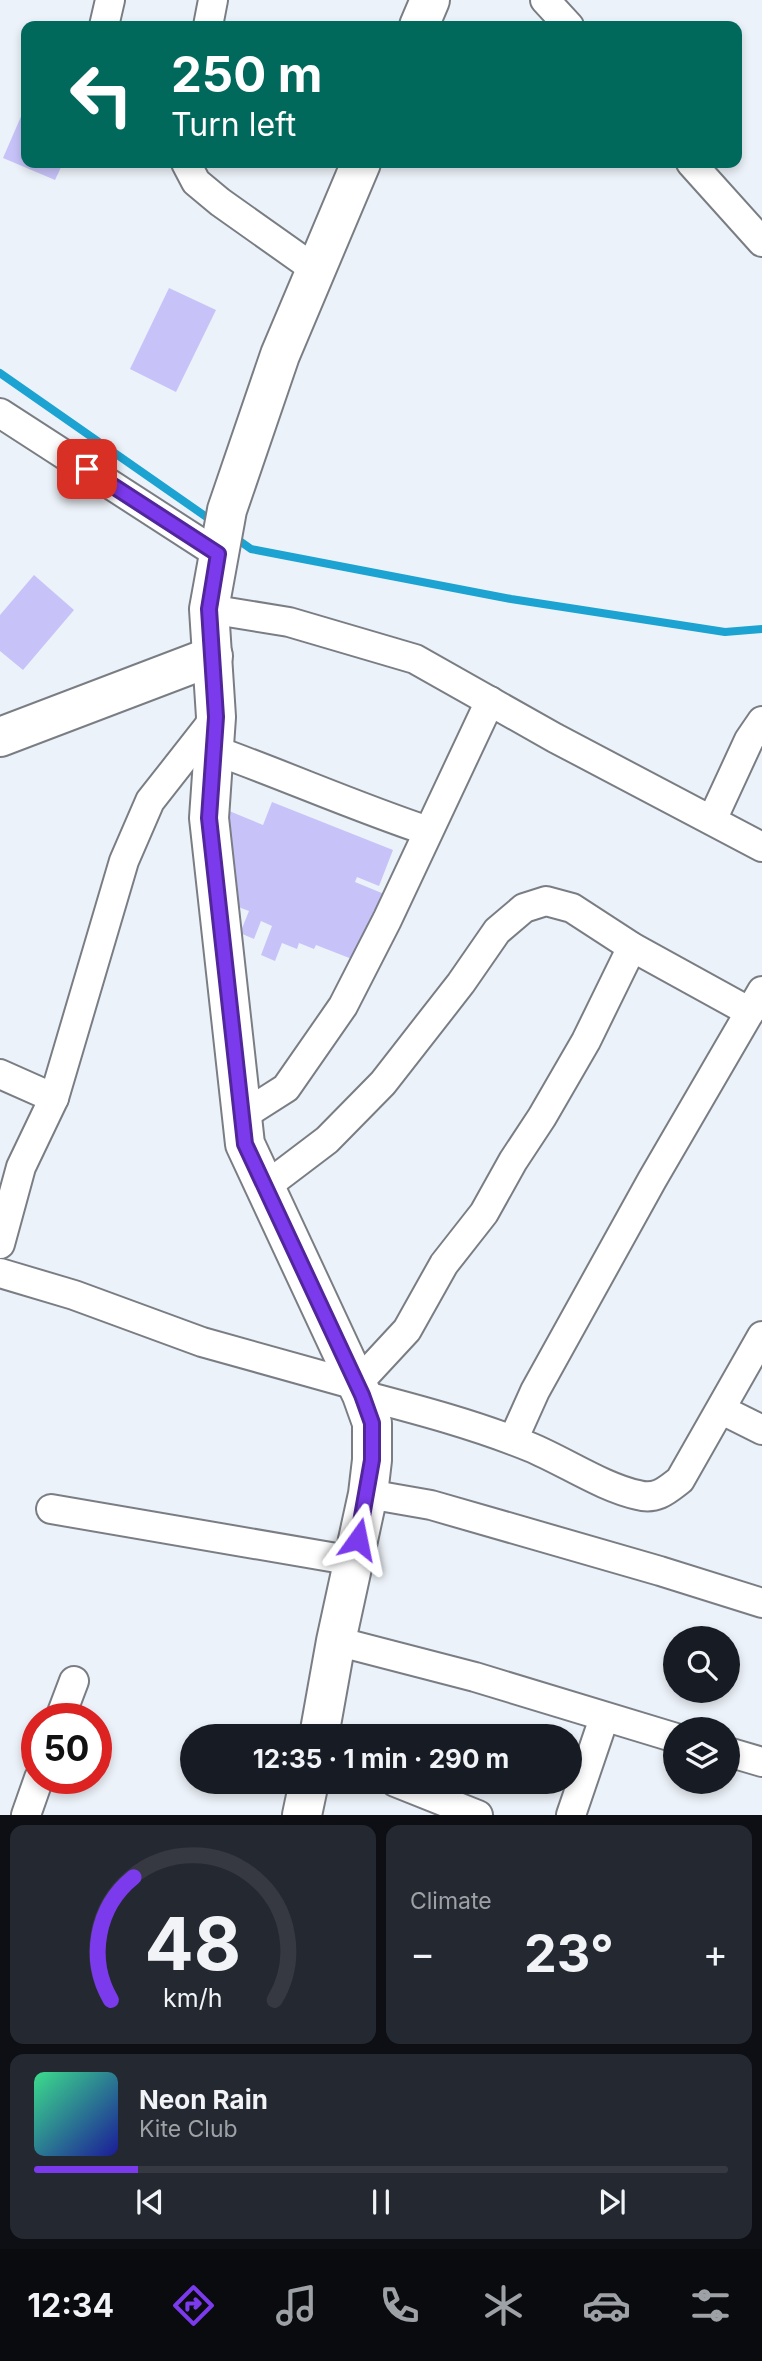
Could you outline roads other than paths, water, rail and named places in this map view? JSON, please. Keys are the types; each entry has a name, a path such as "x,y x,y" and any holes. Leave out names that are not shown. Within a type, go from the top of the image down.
{"main road":[{"path":"421,21 430,0"},
{"path":"321,1724 368,1494 372,1423 245,1144 209,818 215,734 209,609 227,510 280,355 359,168"},
{"path":"0,737 213,656"},
{"path":"302,1815 306,1794"}],"street":[{"path":"105,21 110,0"},
{"path":"209,21 213,0"},
{"path":"545,0 564,21"},
{"path":"189,168 196,182 220,202 316,270"},
{"path":"695,168 762,242"},
{"path":"0,413 218,554"},
{"path":"209,609 289,622 415,659 762,847"},
{"path":"242,1116 286,1088 343,1006 387,920 490,701"},
{"path":"712,820 749,740 762,720"},
{"path":"0,1244 21,1167 54,1098 124,862 150,801 215,734 282,774 383,816 428,831"},
{"path":"265,1187 327,1140 383,1083 497,931 524,908 546,901 572,908 632,947 756,1002 652,1180 535,1391 513,1440"},
{"path":"359,1390 407,1330 444,1264 484,1213 586,1041 632,947"},
{"path":"0,1074 54,1098"},
{"path":"0,1273 74,1295 202,1342 466,1423 513,1440 639,1496 660,1496 680,1480 762,1336"},
{"path":"722,1410 762,1430"},
{"path":"368,1494 444,1508 660,1571 762,1604"},
{"path":"51,1508 354,1561"},
{"path":"336,1642 475,1677 663,1734"},
{"path":"66,1703 74,1681"},
{"path":"572,1815 604,1718"},
{"path":"740,1756 762,1762"},
{"path":"26,1815 33,1794"},
{"path":"425,1794 478,1815"}],"waterway":[{"path":"0,373 215,523"},
{"path":"234,537 251,549 511,599 725,632 762,629"}]}
